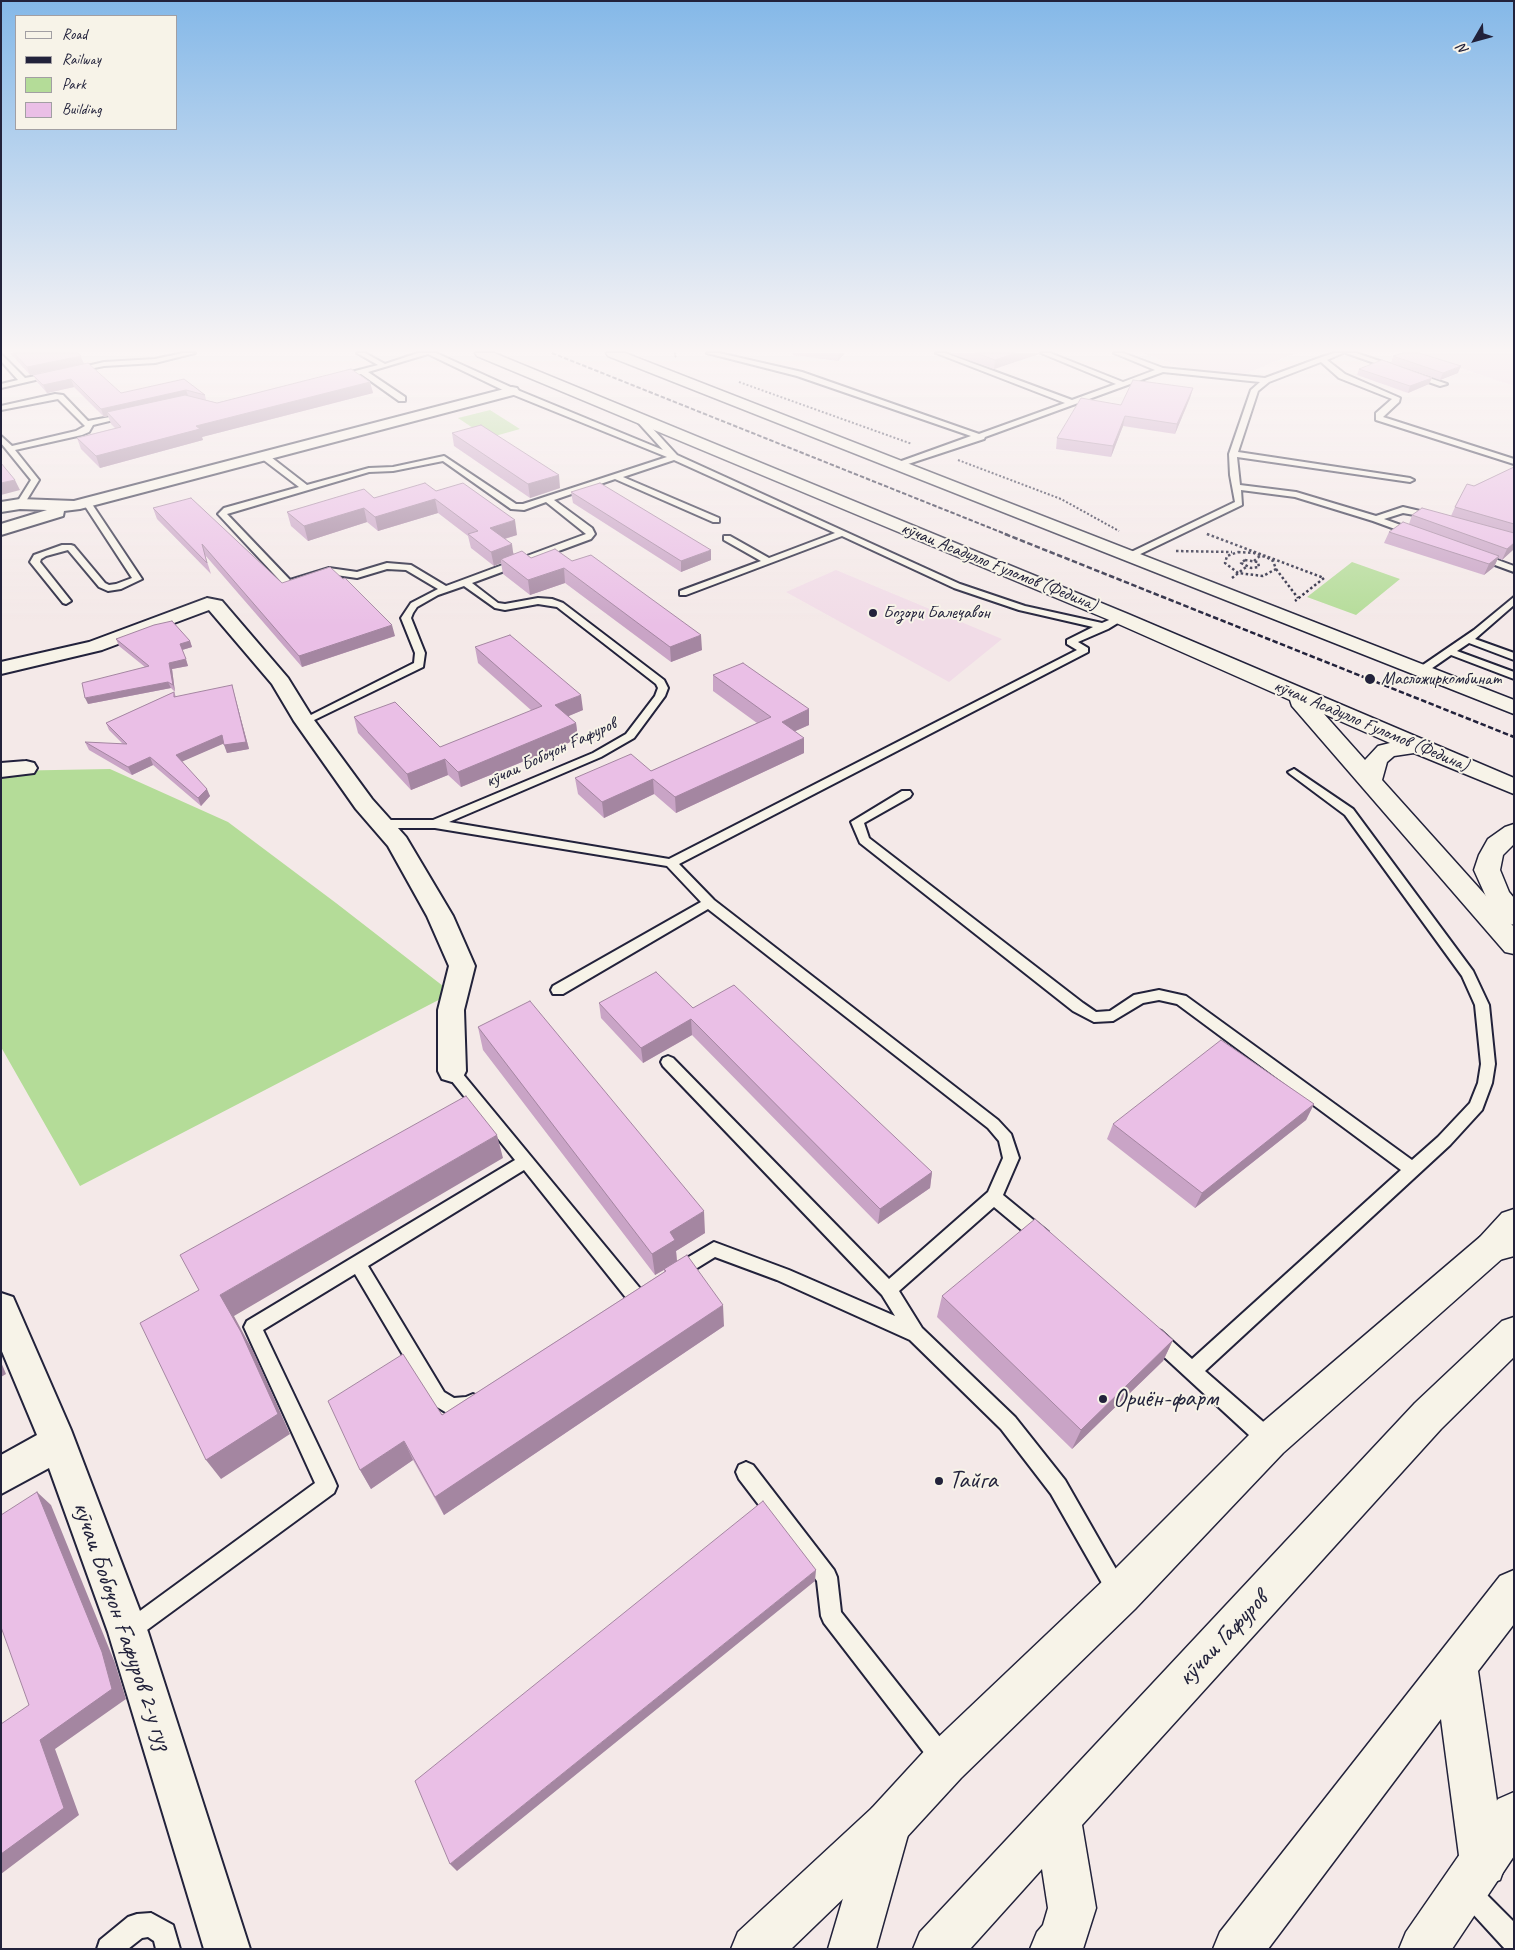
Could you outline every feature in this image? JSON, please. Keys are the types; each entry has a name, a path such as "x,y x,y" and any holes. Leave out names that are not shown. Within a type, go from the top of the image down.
{"street":[{"path":"1,530 81,504 310,444"},
{"name":"кӯчаи Асадулло Ғуломов (Федина)","path":"701,444 1121,618 1514,787"},
{"path":"847,444 1514,708"},
{"path":"1,507 20,504 81,504"},
{"path":"1,668 95,646 212,604 226,616 240,636 281,682 304,721 364,804 398,842 440,916 462,966 451,1010 452,1071"},
{"path":"1294,694 1514,945"},
{"path":"1370,780 1376,760 1386,751 1416,746"},
{"path":"1,770 26,768"},
{"path":"1514,832 1497,844 1491,855 1487,870 1498,895 1514,916"},
{"path":"755,1949 888,1824 945,1762 1120,1594 1270,1440 1507,1237"},
{"name":"кӯчаи Бобоҷон Ғафуров 2-у гуз","path":"1,1308 58,1443 128,1632 227,1949"},
{"name":"кӯчаи Гафуров","path":"937,1949 1428,1416 1514,1333"},
{"path":"1,1476 58,1443"},
{"path":"1237,1949 1514,1590"},
{"path":"1456,1667 1474,1876"},
{"path":"1423,1949 1514,1815"},
{"path":"1054,1949 1062,1939 1072,1908 1058,1819"},
{"path":"852,1949 888,1824"}],"lane":[{"path":"6,444 35,480 20,504"},
{"path":"11,449 32,444"},
{"path":"642,444 843,533 956,586 1022,608 1104,627"},
{"path":"662,444 674,457"},
{"path":"899,465 962,444"},
{"path":"1130,556 1147,546 1239,503 1233,454 1236,444"},
{"path":"1459,444 1514,462"},
{"path":"1233,454 1410,480"},
{"path":"264,456 306,488"},
{"path":"440,591 408,567 387,566 356,575 329,570 288,584 222,514 227,510 369,470 393,468 444,458 514,507 524,507 674,457"},
{"path":"617,477 716,520"},
{"path":"1236,487 1296,495 1376,518 1422,535"},
{"path":"304,721 419,665 420,653 406,618 414,605 440,591 588,537 591,534 589,530 547,499"},
{"path":"66,601 35,562 37,557 65,547 71,548 102,585 108,588 118,587 137,579 81,504"},
{"path":"1376,518 1403,510 1448,521"},
{"path":"683,593 843,533"},
{"path":"727,538 768,561"},
{"path":"1468,552 1514,569"},
{"name":"кӯчаи Бобоҷон Ғафуров","path":"435,824 597,755 630,736 660,696 663,688 660,682 560,605 552,602 538,601 505,607 495,605 465,582"},
{"path":"1421,671 1467,639 1514,600"},
{"path":"671,863 1084,650 1071,642 1121,618"},
{"path":"1467,639 1514,657"},
{"path":"1449,651 1514,676"},
{"path":"1192,1371 1444,1141 1477,1106 1485,1083 1488,1064 1482,1005 1468,974 1348,812 1294,772"},
{"path":"906,794 857,822 864,840 1078,1007 1094,1017 1112,1016 1139,999 1159,995 1180,1000 1413,1170"},
{"path":"382,824 435,824 671,863 710,902 993,1124 1006,1138 1011,1158 994,1198 888,1290"},
{"path":"558,990 710,902"},
{"path":"668,1062 888,1290 916,1334 1008,1423 1058,1487 1120,1594"},
{"path":"452,1071 637,1298"},
{"path":"128,1632 327,1486 253,1327 526,1161"},
{"path":"994,1198 1058,1251"},
{"path":"621,1308 714,1249 783,1275 916,1334"},
{"path":"357,1263 438,1398 452,1407 468,1406 484,1396"},
{"path":"1146,1329 1270,1440"},
{"path":"746,1472 827,1577 831,1616 945,1762"},
{"path":"1474,1876 1514,1940"},
{"path":"109,1949 137,1926 151,1925 164,1934 168,1949"}],"path":[{"path":"912,444 1061,499 1147,546"},
{"path":"1188,527 1324,578 1294,602 1303,605"},
{"path":"1175,552 1238,552 1261,555 1273,561 1276,569 1298,598"},
{"path":"1238,552 1227,556 1225,563 1238,573 1263,576 1270,574 1276,569"},
{"path":"1246,567 1241,563 1242,561 1254,560 1261,555"},
{"path":"1240,582 1231,578 1246,567 1259,567 1258,562 1254,560"}],"shaded area":[{"path":"836,570 1002,639 949,682 786,592"}],"green space":[{"path":"1352,562 1400,579 1356,615 1307,597"},
{"path":"110,769 228,822 452,993 80,1186 1,1047 1,771"}],"building":[{"path":"83,444 142,444 96,456"},
{"path":"468,444 511,444 559,475 528,484"},
{"path":"1,463 15,480 1,483"},
{"path":"1514,467 1514,524 1455,507 1467,484 1474,486"},
{"path":"425,483 436,491 463,483 515,520 490,528 512,544 491,552 468,534 478,531 435,499 375,517 364,508 304,526 287,512 364,489 374,498"},
{"path":"600,483 711,550 681,561 571,492"},
{"path":"191,498 282,583 330,567 343,579 345,578 392,625 299,656 202,544 207,563 153,508"},
{"path":"1422,508 1514,533 1514,543 1507,549 1412,515"},
{"path":"1403,522 1499,556 1489,564 1389,532"},
{"path":"555,549 572,561 591,555 701,635 670,647 564,568 528,580 501,559 522,551 531,558"},
{"path":"172,621 190,641 180,644 186,659 169,663 173,685 168,682 85,698 82,683 149,666 116,639 154,625"},
{"path":"510,635 581,695 555,705 576,723 458,772 445,759 407,774 354,717 395,702 440,747 542,706 475,647"},
{"path":"743,663 809,709 782,722 804,738 675,797 653,779 602,802 575,778 631,754 651,771 771,717 713,675"},
{"path":"232,685 246,742 224,745 222,735 176,755 207,789 198,798 150,757 128,767 85,742 127,744 106,723 174,692 174,697"},
{"path":"656,972 693,1008 734,985 932,1172 880,1209 691,1019 641,1048 599,1003"},
{"path":"530,1001 704,1211 670,1232 675,1240 652,1254 478,1027"},
{"path":"1221,1040 1314,1104 1202,1193 1113,1124"},
{"path":"466,1096 497,1135 220,1295 241,1332 278,1414 206,1460 140,1323 199,1290 180,1255"},
{"path":"1035,1219 1173,1340 1081,1430 942,1296"},
{"path":"687,1255 723,1305 435,1497 404,1441 360,1470 328,1401 403,1354 442,1415 666,1271 664,1269"},
{"path":"37,1492 102,1652 112,1689 40,1740 64,1808 1,1854 1,1724 29,1705 1,1627 1,1515"},
{"path":"763,1501 816,1570 450,1864 415,1781"}],"railway":[{"path":"780,444 1008,535"},
{"path":"1005,534 1514,737"}],"place":[{"name":"Бозори Балеҷавон","path":"873,613"},
{"name":"Масложиркомбинат","path":"1370,679"},
{"name":"Ориён-фарм","path":"1103,1399"},
{"name":"Тайга","path":"939,1481"}]}
